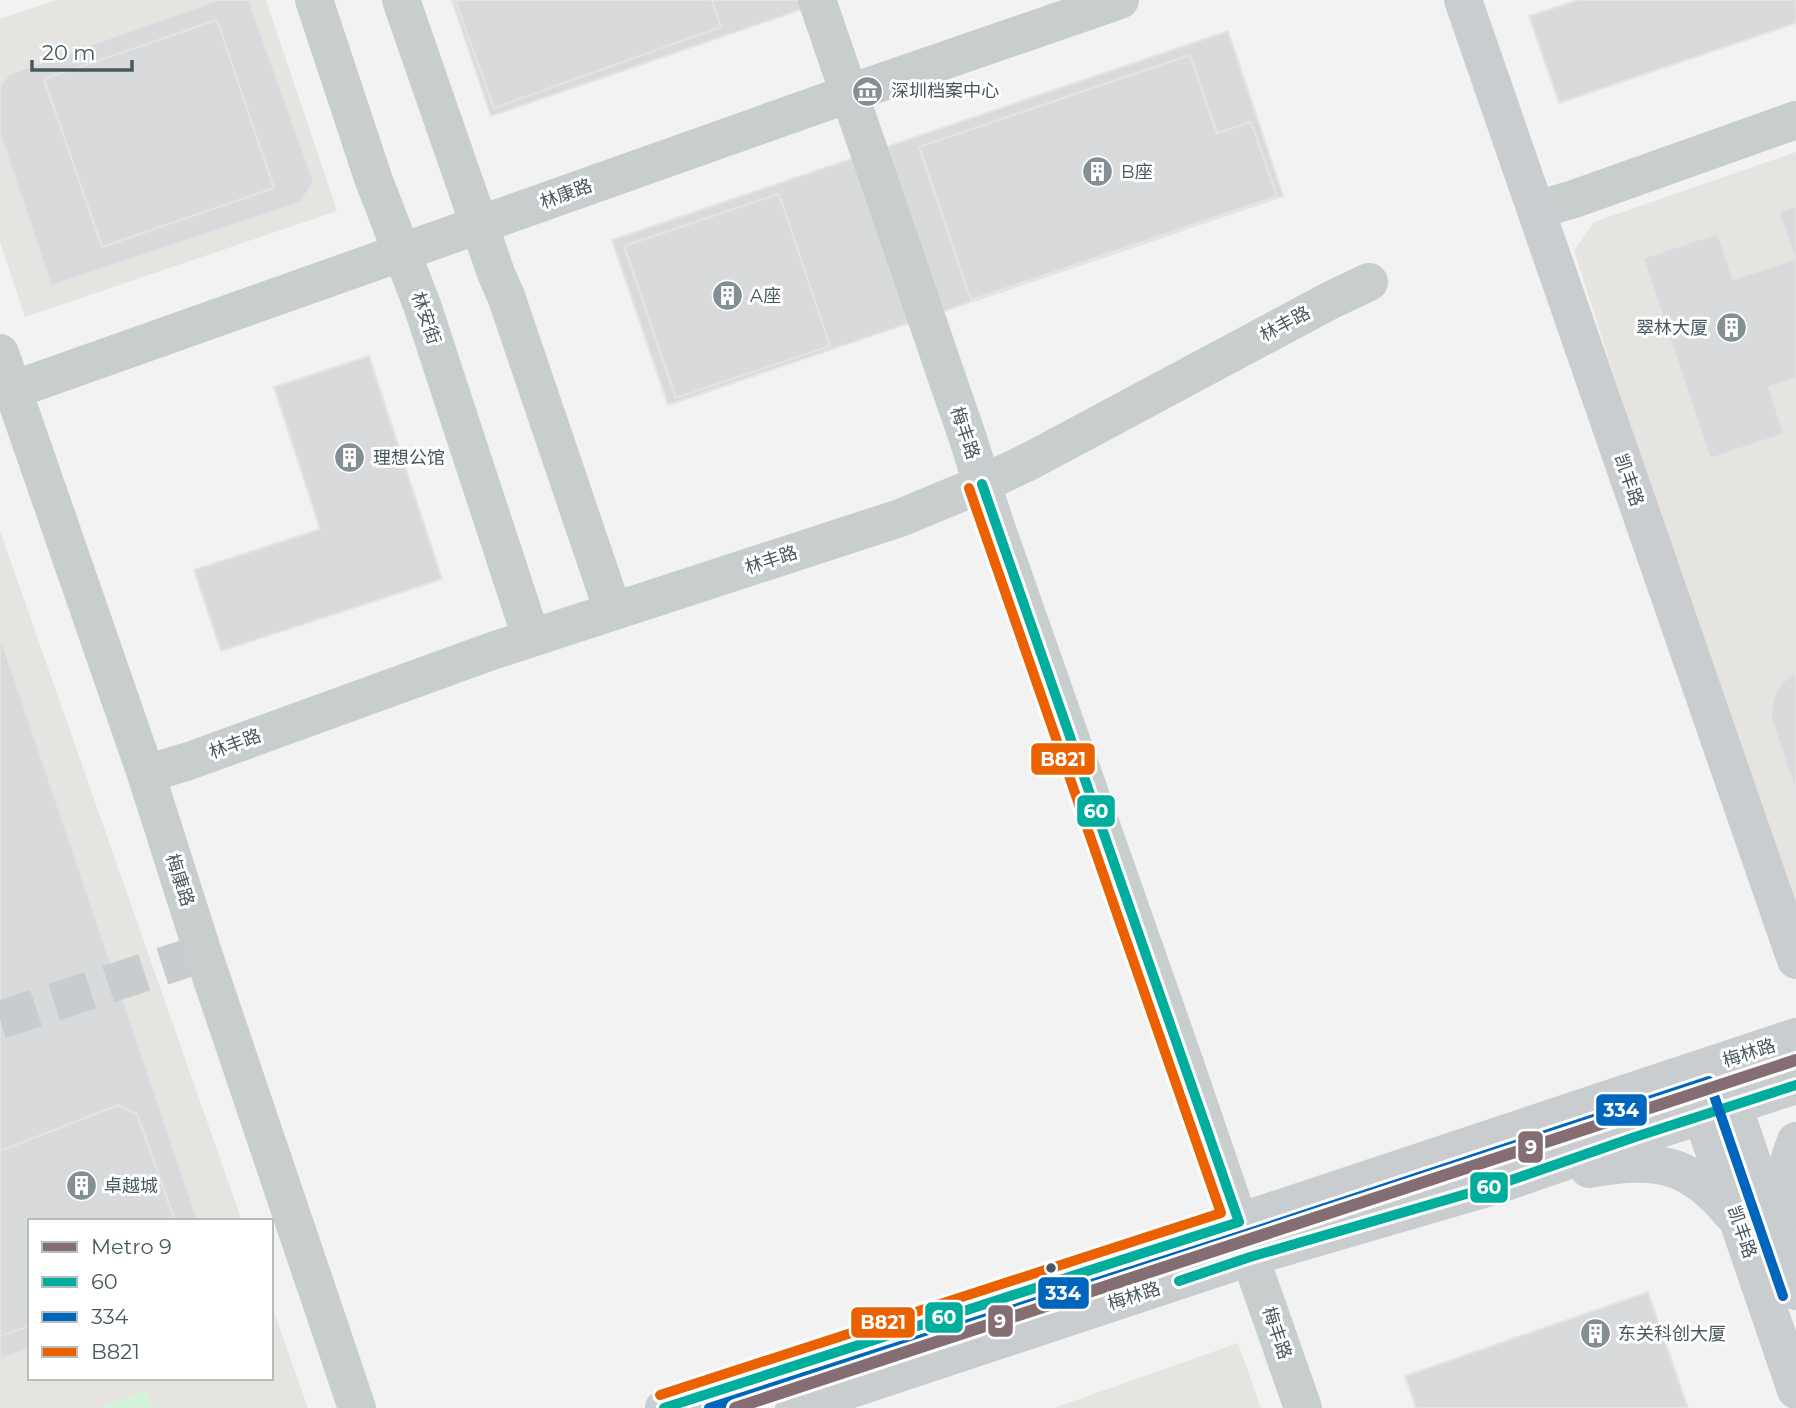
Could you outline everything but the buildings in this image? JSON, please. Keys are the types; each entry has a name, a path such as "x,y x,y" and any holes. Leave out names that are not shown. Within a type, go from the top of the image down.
{"main road":[{"name":"凯丰路","path":"1462,0 1796,960"},
{"name":"梅林路","path":"794,1408 1703,1068 1796,1037"},
{"name":"凯丰路","path":"1703,1068 1717,1111 1738,1222 1796,1390"},
{"name":"梅林路","path":"664,1408 1245,1239 1497,1185 1796,1085"},
{"name":"凯丰路","path":"1717,1111 1778,1237 1796,1291"},
{"path":"1778,1237 1780,1198 1788,1162 1796,1142"},
{"path":"1497,1185 1626,1163 1673,1167 1696,1178 1719,1197 1738,1222"}],"street":[{"name":"林安街","path":"314,0 373,178 426,318 531,637"},
{"path":"401,0 511,308 613,611"},
{"name":"梅丰路","path":"817,0 998,534 1303,1408"},
{"name":"林康路","path":"13,390 1120,0"},
{"path":"1536,211 1796,121"},
{"name":"林丰路","path":"146,774 189,761 531,637 900,518 1032,460 1369,282"},
{"name":"梅康路","path":"0,353 146,774 203,953 357,1408"}],"shaded area":[{"path":"57,0 266,0 337,211 25,317 0,242 0,19"},
{"name":"翠林大厦","path":"1796,152 1796,911 1703,651 1574,251 1594,222"},
{"path":"0,531 241,1219 28,1219 28,1380 273,1380 273,1310 308,1408 0,1408"},
{"path":"1238,1343 1261,1408 1054,1408"}],"green space":[{"path":"147,1391 153,1408 97,1408"}],"tunnel":[{"path":"0,1020 203,953"}],"metro line":[{"name":"9","path":"735,1408 1796,1060"}],"transit line":[{"name":"60","path":"664,1408 1239,1222 982,484"},
{"name":"B821","path":"660,1395 1221,1213 969,488"},
{"name":"334","path":"709,1408 1709,1081 1783,1296"},
{"name":"60","path":"1179,1281 1250,1257 1497,1185 1796,1085"}],"place":[{"name":"深圳档案中心","path":"868,91"},
{"name":"B座","path":"1098,172"},
{"name":"A座","path":"727,296"},
{"name":"翠林大厦","path":"1731,328"},
{"name":"理想公馆","path":"350,458"},
{"name":"卓越城","path":"81,1186"},
{"name":"东关科创大厦","path":"1595,1334"}]}
